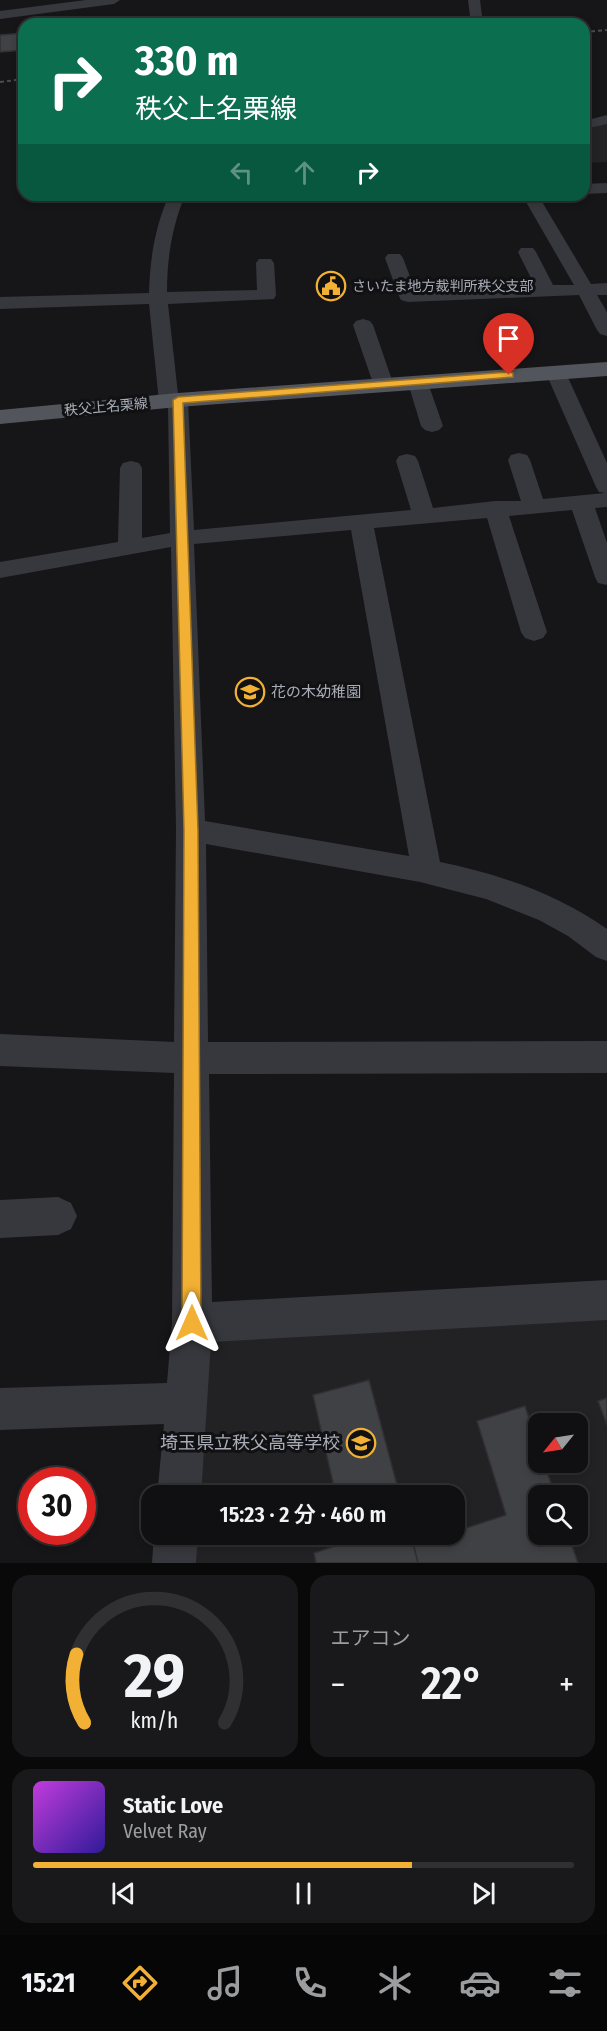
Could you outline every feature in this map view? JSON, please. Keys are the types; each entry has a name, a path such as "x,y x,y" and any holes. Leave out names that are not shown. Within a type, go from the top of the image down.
{"main road":[{"name":"秩父上名栗線","path":"0,417 173,401 555,371 607,369"}],"street":[{"path":"0,15 46,5 114,0"},
{"path":"474,0 476,18"},
{"path":"590,123 607,119"},
{"path":"590,189 607,188"},
{"path":"174,201 166,216 157,300 173,401 182,538 191,830 192,1323 180,1485"},
{"path":"534,201 607,330"},
{"path":"527,252 547,291"},
{"path":"394,258 408,297 607,289"},
{"path":"0,303 267,295 265,263"},
{"path":"363,325 384,386"},
{"path":"555,371 607,487"},
{"path":"418,383 432,426"},
{"path":"519,460 534,505"},
{"path":"407,461 424,516"},
{"path":"130,548 131,468"},
{"path":"0,570 182,538 362,523 495,508 607,500"},
{"path":"581,502 607,578"},
{"path":"495,508 534,632"},
{"path":"362,523 428,870"},
{"path":"191,830 428,870 484,884 529,901 584,928 607,947"},
{"path":"0,1050 190,1058 607,1057"},
{"path":"0,1219 58,1216"},
{"path":"192,1323 607,1300"},
{"path":"0,1409 186,1403"},
{"path":"174,1563 175,1545"}],"shaded area":[{"path":"607,119 607,162 590,163 590,124"},
{"name":"埼玉県立秩父高等学校","path":"607,1300 607,1563 174,1563 175,1545 465,1545 465,1485 180,1485 192,1323"}],"building":[{"path":"18,34 18,50 0,52 0,35"},
{"path":"369,1380 397,1485 333,1485 313,1395"},
{"path":"607,1398 607,1425 598,1401"},
{"path":"525,1406 528,1415 528,1473 548,1473 551,1485 528,1485 528,1545 572,1545 578,1563 418,1563 413,1545 465,1545 465,1528 506,1515 477,1421"},
{"path":"338,1545 414,1545 418,1563 316,1563 314,1553"}],"railway":[{"path":"590,31 607,30"},
{"path":"0,82 18,80"}],"place":[{"name":"さいたま地方裁判所秩父支部","path":"331,286"},
{"name":"花の木幼稚園","path":"250,692"},
{"name":"埼玉県立秩父高等学校","path":"361,1443"}],"route":[{"path":"192,1323 191,830 178,400 509,375"}]}
